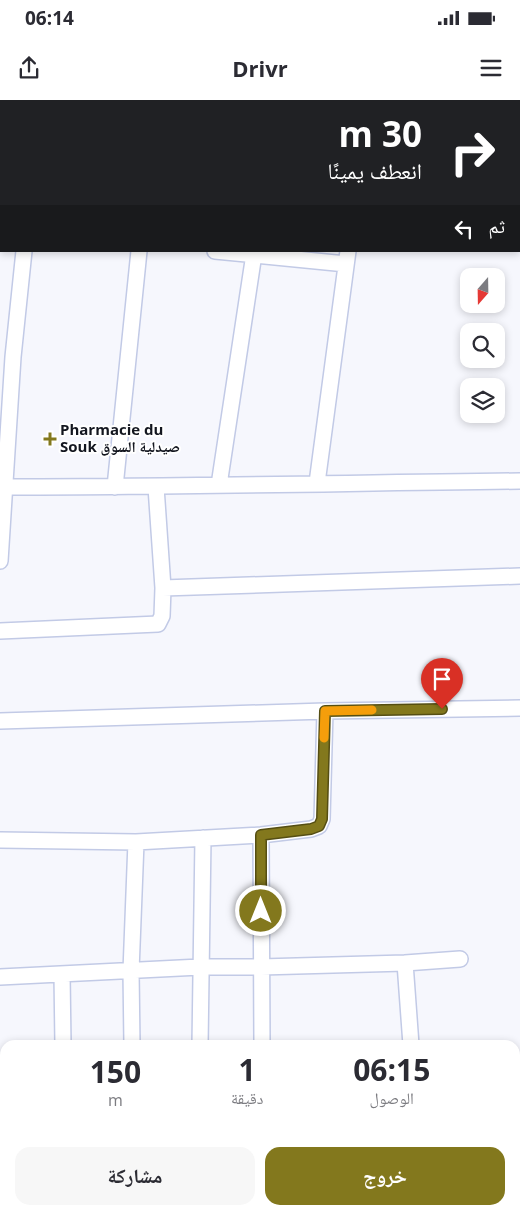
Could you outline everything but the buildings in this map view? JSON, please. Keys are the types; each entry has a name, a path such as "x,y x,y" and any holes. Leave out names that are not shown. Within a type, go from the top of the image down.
{"street":[{"path":"0,561 7,357 24,252"},
{"path":"115,487 139,252"},
{"path":"228,252 347,258 317,483"},
{"path":"219,485 254,254"},
{"path":"4,487 520,481"},
{"path":"0,631 158,624 162,616 163,588 156,486"},
{"path":"163,588 520,576"},
{"path":"0,721 325,711 520,708"},
{"path":"0,840 136,842 261,835 311,829 319,826 322,819 325,711"},
{"path":"261,835 262,1040"},
{"path":"200,1040 203,838"},
{"path":"132,1040 131,971 136,842"},
{"path":"0,977 200,967 405,963 460,959"},
{"path":"405,963 411,1040"},
{"path":"62,974 63,1040"}],"slow traffic":[{"path":"324,738 325,711 372,710"}],"place":[{"name":"Pharmacie du Souk صيدلية السوق","path":"50,439"}],"route":[{"path":"261,911 261,835 311,829 319,826 322,819 325,711 442,709"}]}
